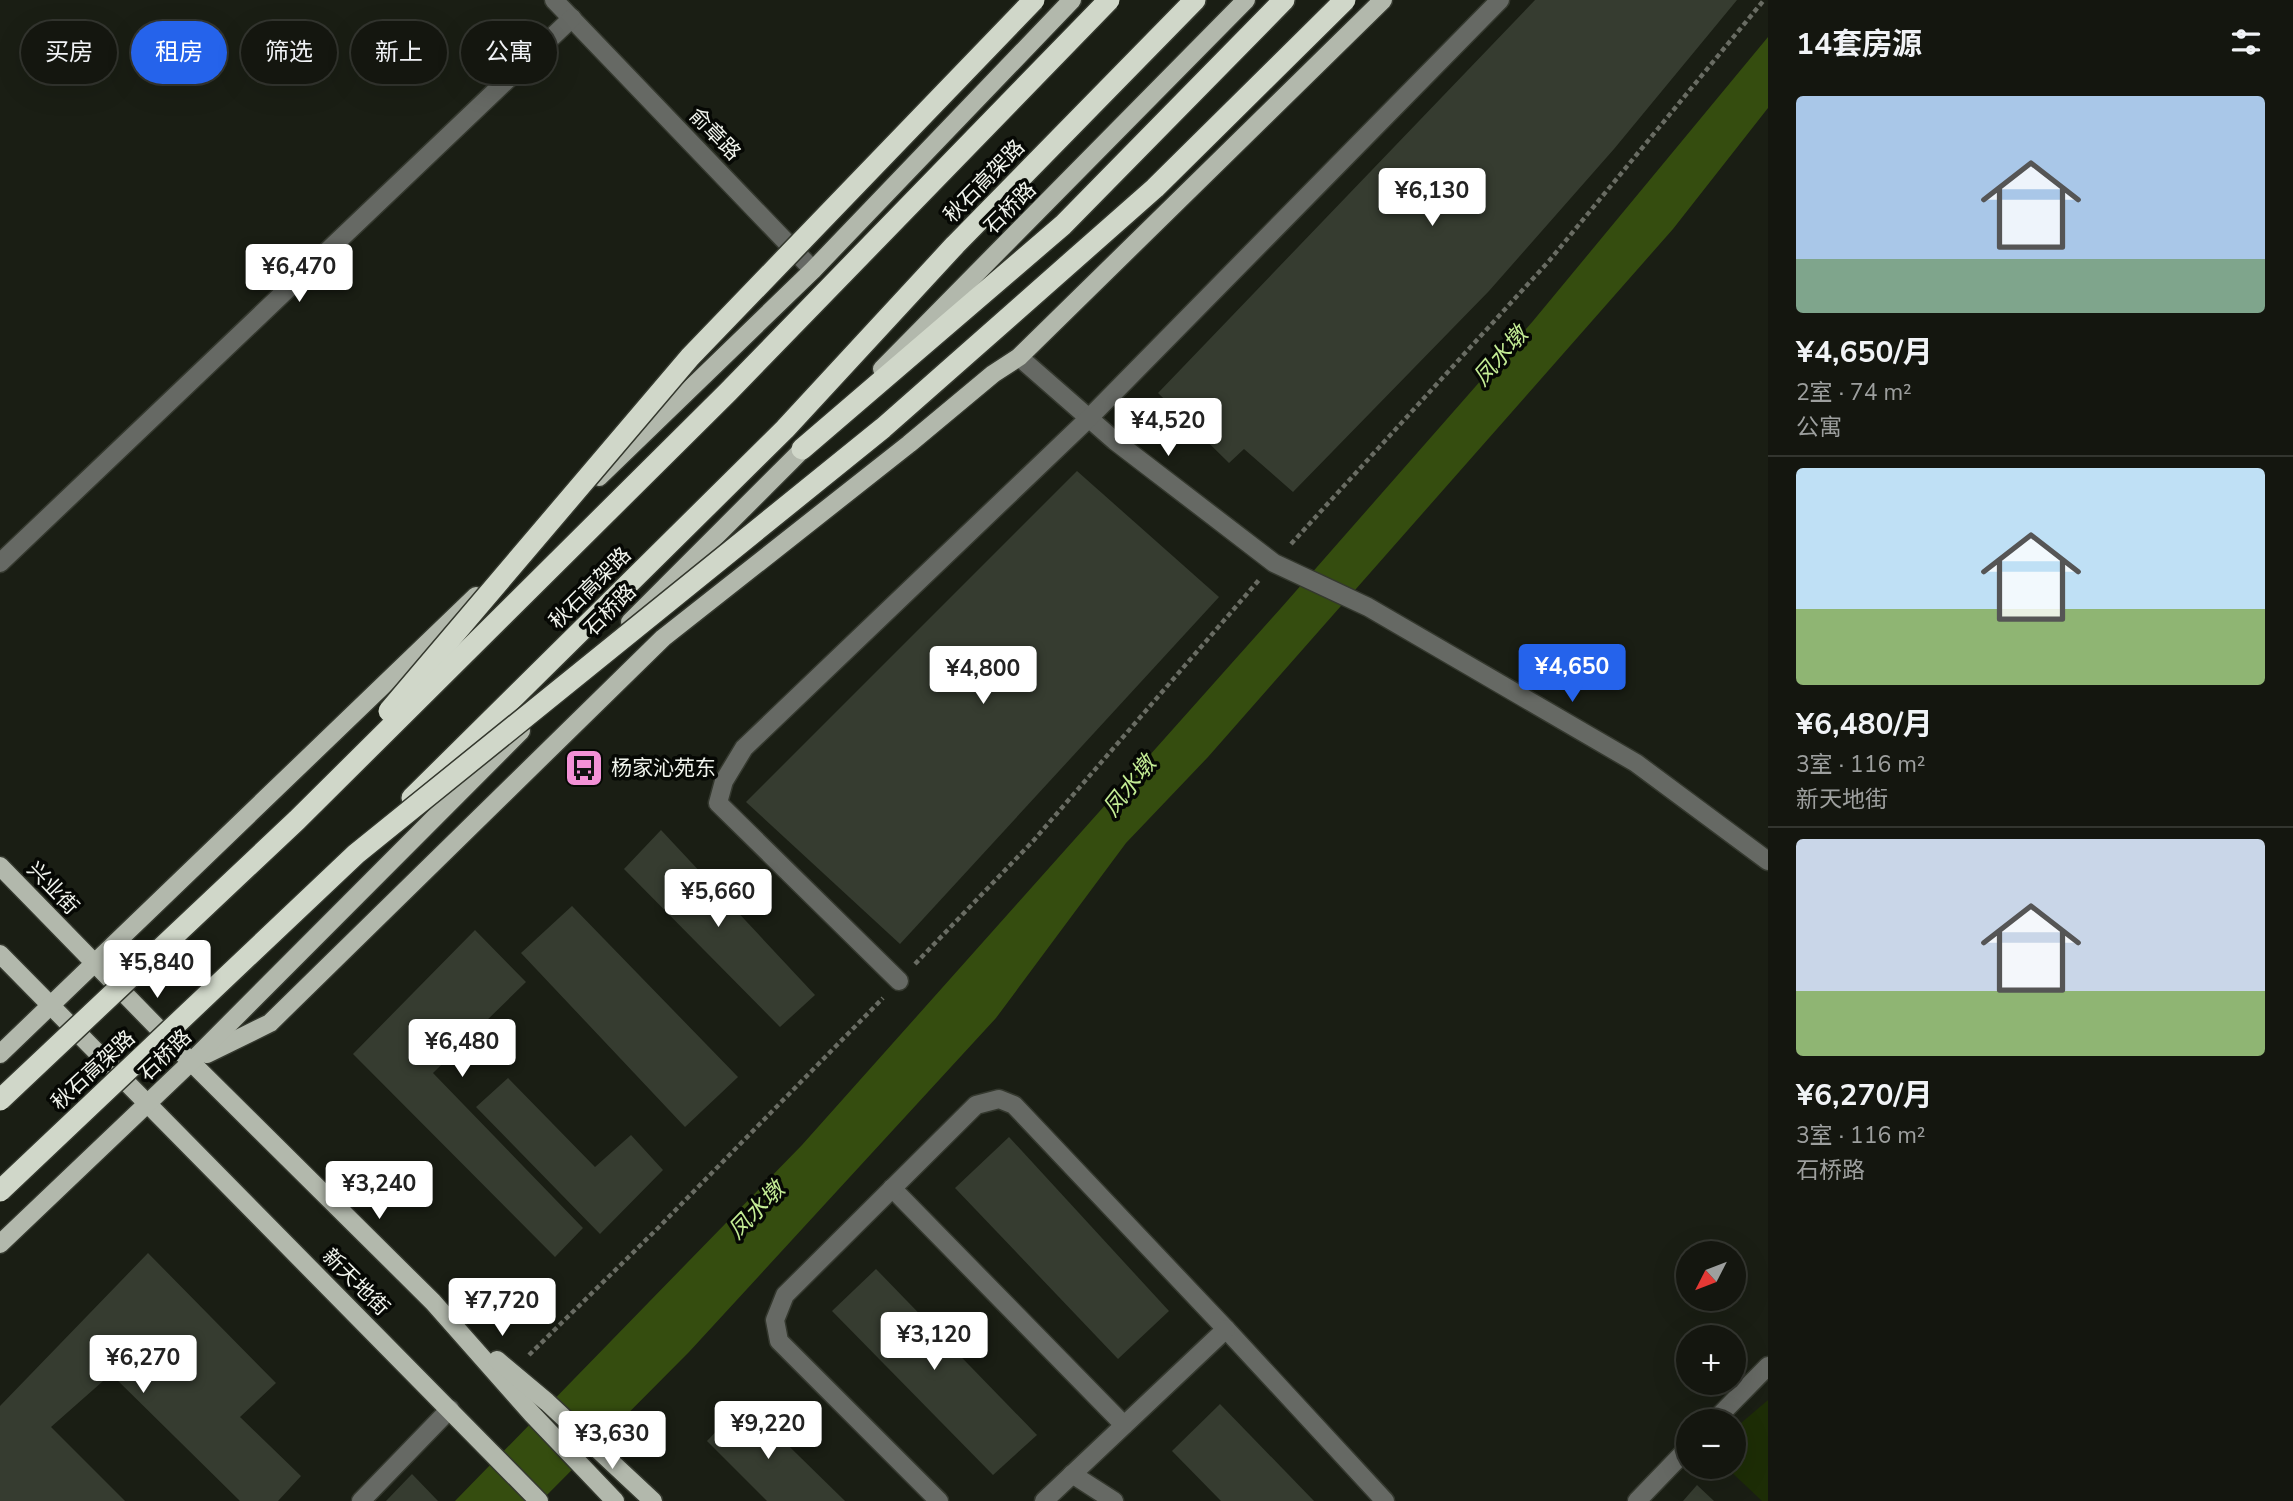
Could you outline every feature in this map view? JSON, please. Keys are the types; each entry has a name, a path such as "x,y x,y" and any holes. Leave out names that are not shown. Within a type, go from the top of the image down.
{"highway":[{"path":"297,820 690,357 1034,0"},
{"name":"秋石高架路","path":"0,1100 297,820 728,392 1109,0"},
{"name":"秋石高架路","path":"0,1191 356,854 785,429 955,245 1195,0"},
{"path":"802,449 1063,225 1284,0"},
{"path":"356,854 883,428 1155,188 1345,0"}],"main road":[{"path":"0,1054 813,270 1073,0"},
{"name":"石桥路","path":"0,1244 191,1062 1246,0"},
{"path":"191,1062 270,1023 663,638 1019,356 1383,0"},
{"name":"兴业街","path":"0,866 191,1062"},
{"path":"0,954 51,1007"},
{"name":"新天地街","path":"51,1007 539,1501"},
{"name":"新天地街","path":"191,1062 433,1302 532,1414 615,1501"},
{"path":"433,1302 547,1402 653,1501"}],"street":[{"name":"俞章路","path":"554,0 813,270"},
{"path":"899,981 718,803 724,780 744,748 1088,419 1500,0"},
{"path":"0,562 572,18"},
{"path":"1019,356 1088,419 1274,563 1368,607 1636,763 1768,861"},
{"path":"939,1501 779,1341 775,1320 785,1295 976,1105 999,1099 1014,1105 1384,1501"},
{"path":"892,1188 1124,1425"},
{"path":"1044,1501 1226,1329"},
{"path":"1726,1409 1768,1366"},
{"path":"361,1501 450,1409"},
{"path":"1637,1501 1676,1460"},
{"path":"1072,1475 1114,1501"}],"path":[{"path":"511,1373 666,1220 1034,841 1274,563 1549,261 1764,0"}],"shaded area":[{"path":"1768,1400 1768,1501 1762,1501 1739,1479 1746,1479 1746,1419"}],"water":[{"name":"凤水墩","path":"1768,37 1768,108 1673,229 1208,757 1126,843 996,1018 689,1352 541,1501 455,1501 802,1145 1533,321"}],"building":[{"path":"1535,0 1737,0 1614,149 1489,291 1293,492 1244,449 1229,463 1158,393"},
{"path":"1077,471 1219,597 900,944 746,802"},
{"path":"661,830 815,995 780,1027 624,869"},
{"path":"572,906 738,1077 685,1127 521,953"},
{"path":"475,930 526,982 433,1073 583,1228 555,1257 353,1054"},
{"path":"508,1078 595,1167 631,1135 663,1170 600,1234 476,1107"},
{"path":"1009,1137 1169,1311 1118,1359 955,1188"},
{"path":"148,1253 276,1383 240,1417 301,1476 278,1501 240,1501 111,1374 51,1427 125,1501 0,1501 0,1406"},
{"path":"876,1269 1037,1435 993,1475 832,1311"},
{"path":"744,1402 845,1501 767,1501 707,1441"},
{"path":"1220,1404 1314,1501 1221,1501 1172,1451"},
{"path":"412,1474 438,1501 386,1501"},
{"path":"1697,1485 1714,1501 1683,1501"}],"place":[{"name":"杨家沁苑东","path":"584,768"}]}
